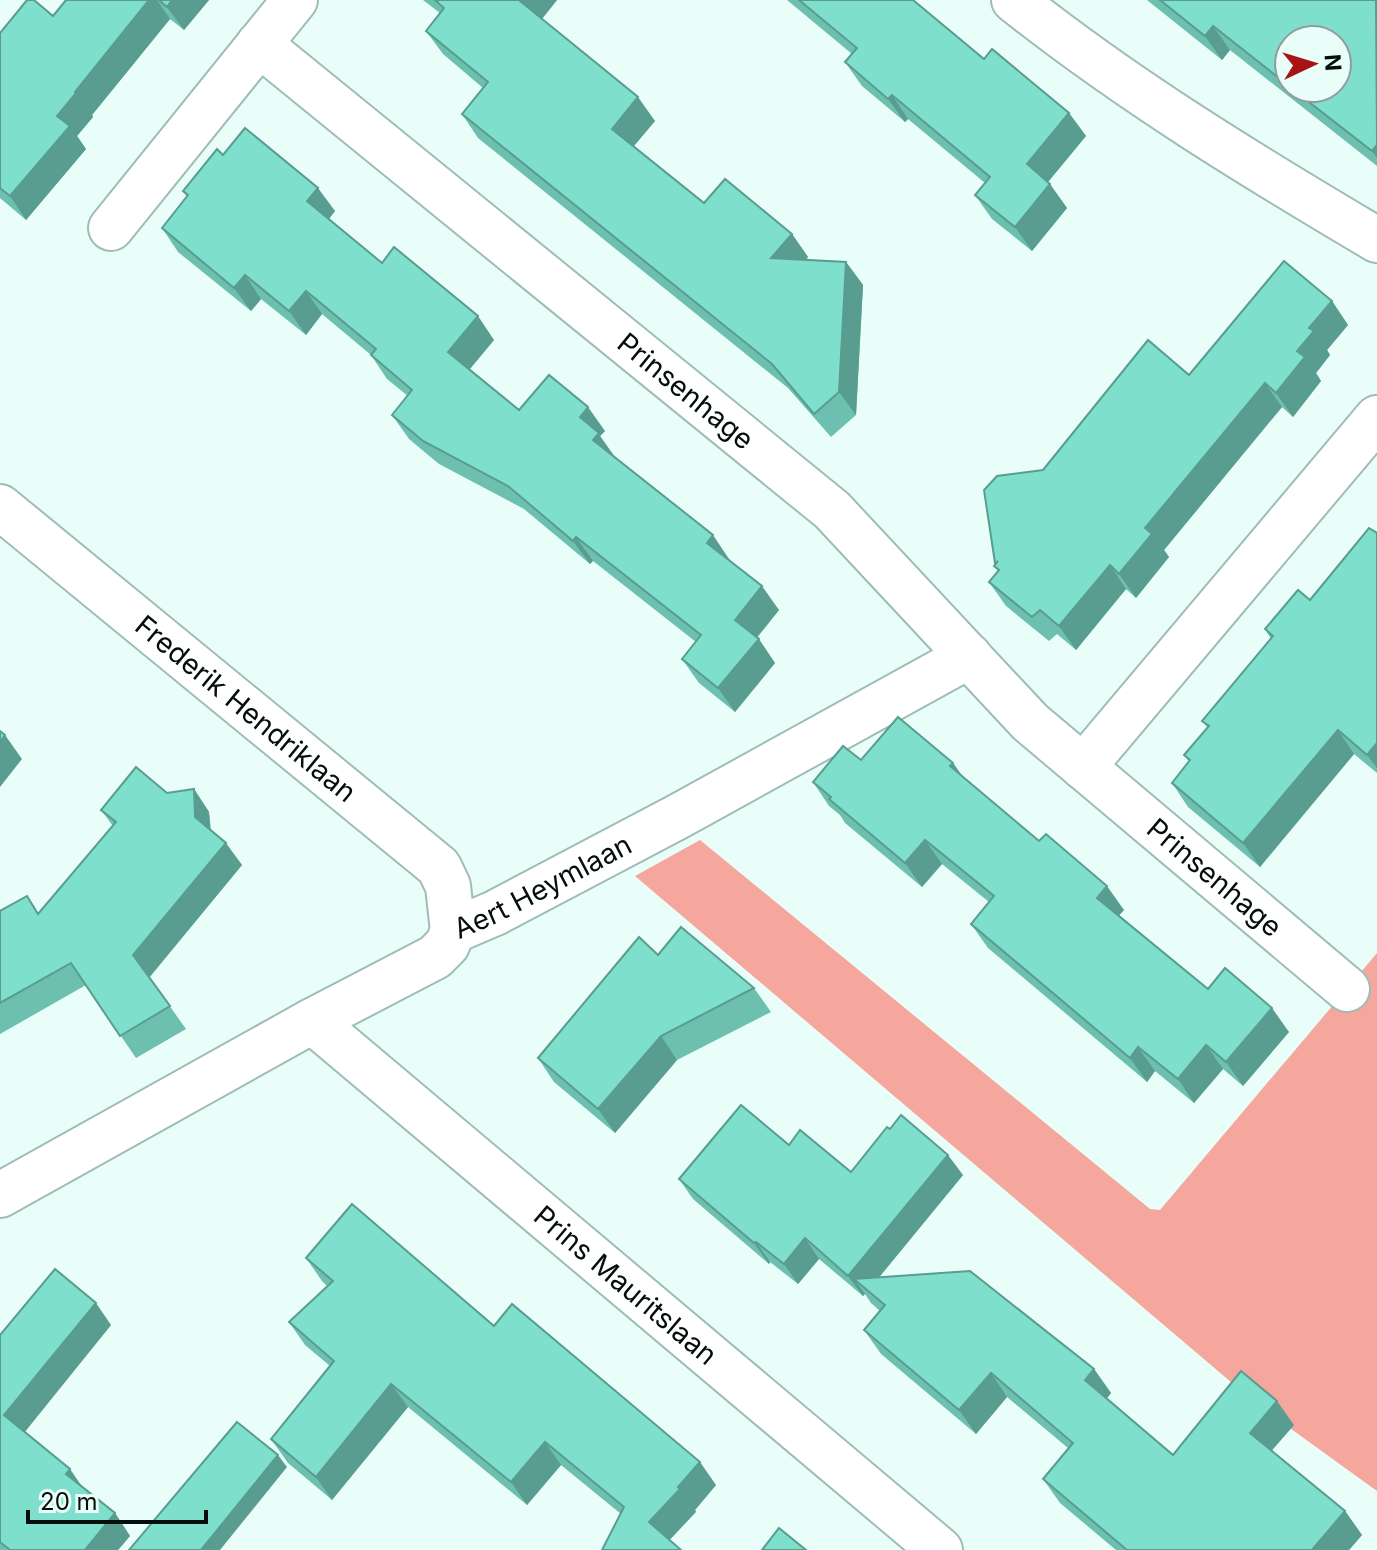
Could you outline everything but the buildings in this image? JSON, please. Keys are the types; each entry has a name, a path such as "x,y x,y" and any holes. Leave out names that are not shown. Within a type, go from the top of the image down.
{"street":[{"path":"111,228 295,0"},
{"path":"1014,0 1066,42 1244,161 1377,240"},
{"name":"Prinsenhage","path":"259,44 832,510 1030,722 1347,989"},
{"path":"1083,767 1377,418"},
{"name":"Frederik Hendriklaan","path":"0,507 439,867 448,886 453,931"},
{"name":"Aert Heymlaan","path":"0,1195 312,1021 435,957 447,945 453,931 495,913 679,816 969,656"},
{"name":"Prins Mauritslaan","path":"312,1021 940,1550"}],"shaded area":[{"path":"700,840 1150,1209 1160,1210 1377,953 1377,1491 1258,1405 635,876"}]}
